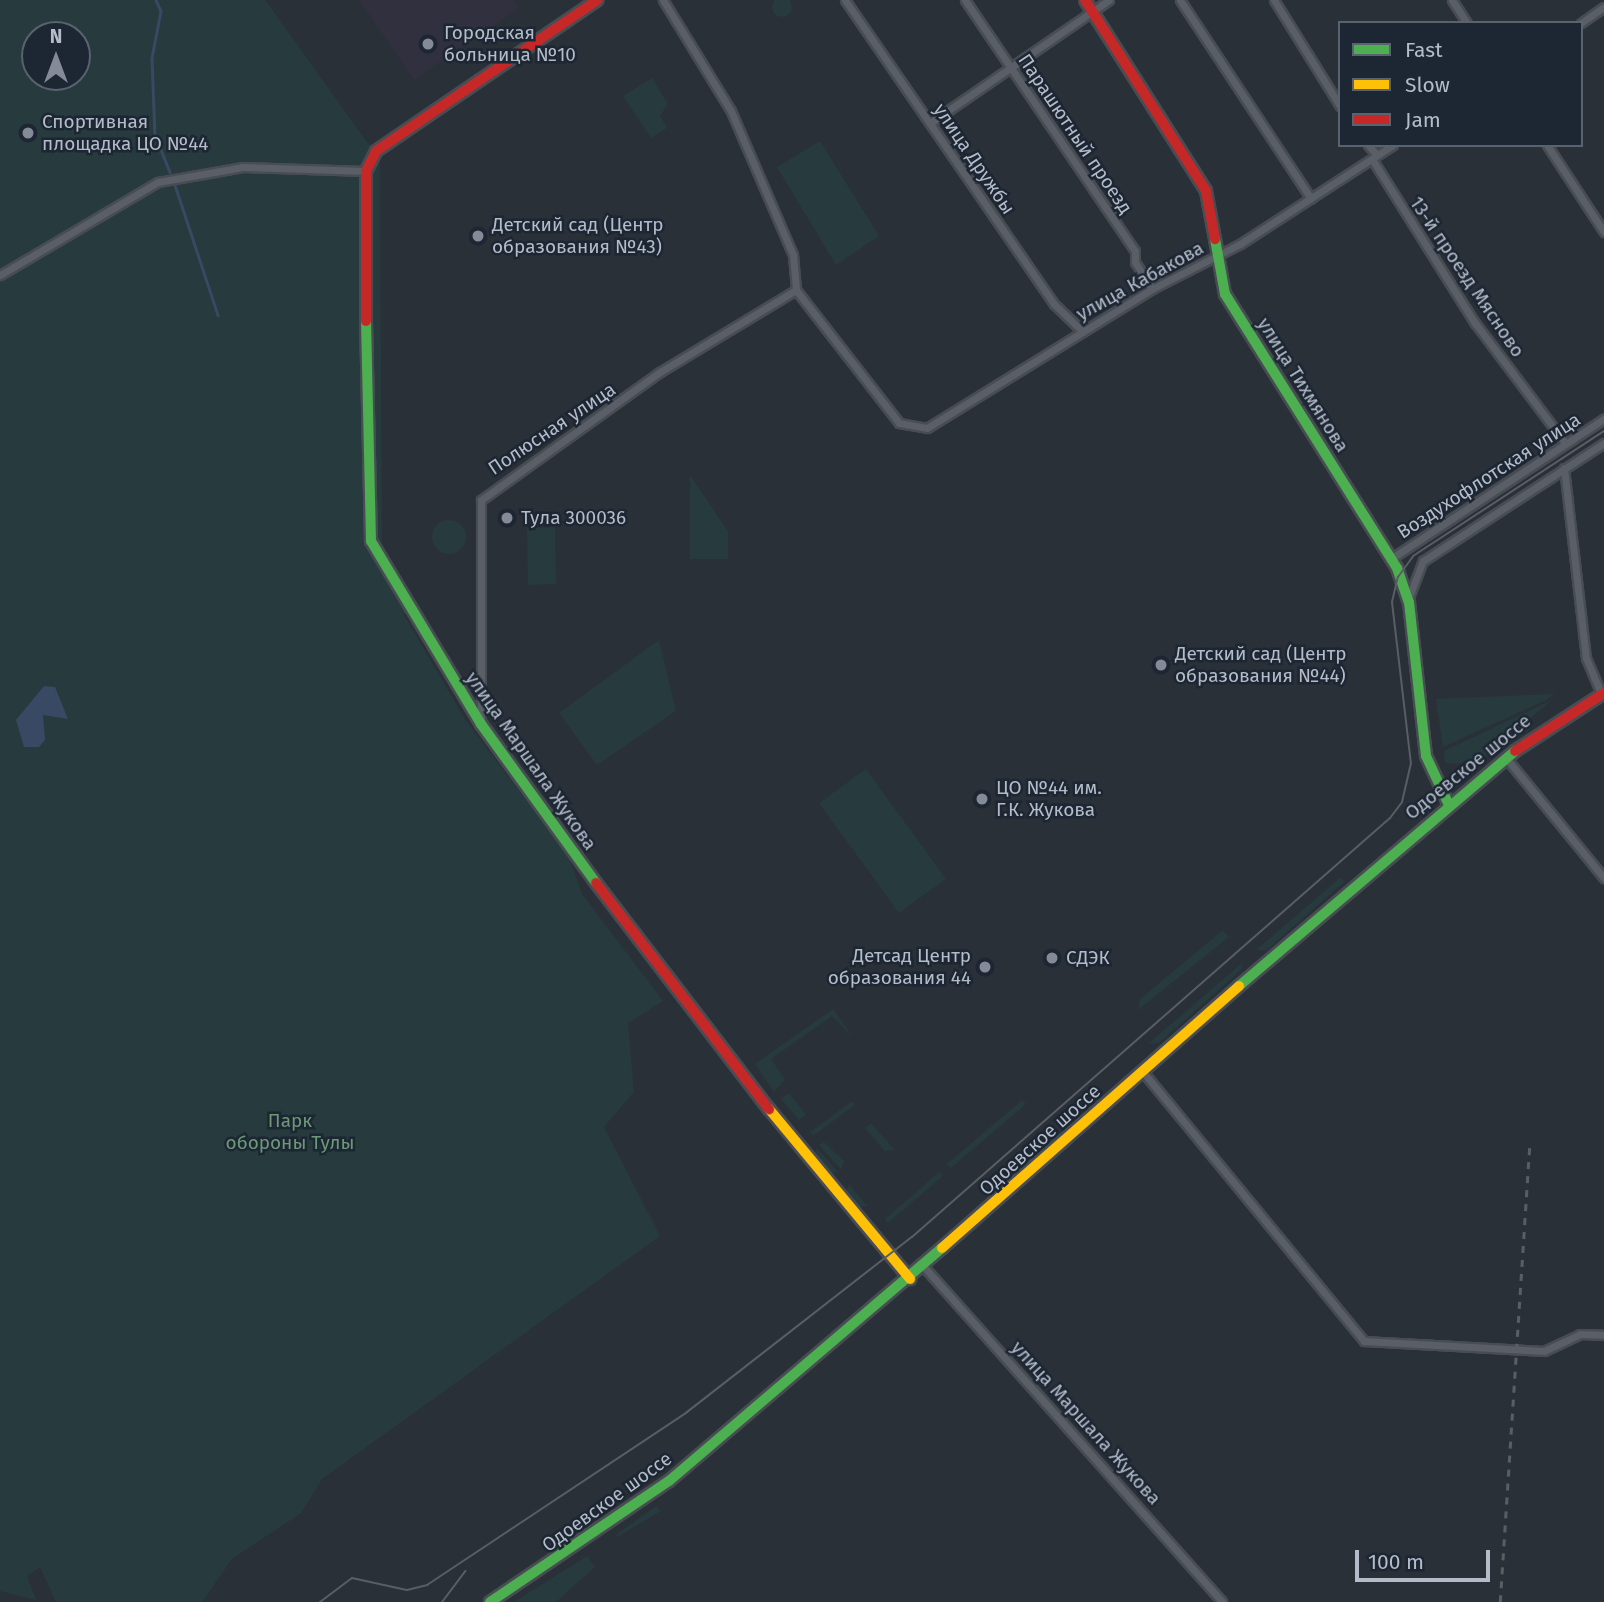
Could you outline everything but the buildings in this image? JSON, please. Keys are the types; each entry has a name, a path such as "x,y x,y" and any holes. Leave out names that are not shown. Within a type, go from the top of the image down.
{"street":[{"path":"0,275 158,182 243,167 366,171 376,150 597,0"},
{"path":"663,0 731,111 793,255 796,290"},
{"name":"улица Дружбы","path":"845,0 1054,304 1083,332"},
{"name":"Парашютный проезд","path":"965,0 1135,251 1135,262 1152,289"},
{"name":"улица Тихмянова","path":"1085,0 1206,191 1220,255 1225,294 1392,558 1409,601 1426,756 1449,805"},
{"path":"930,123 1009,66 1109,0"},
{"path":"1180,0 1311,198"},
{"path":"1273,0 1338,103"},
{"path":"1452,0 1466,21"},
{"path":"1583,22 1604,8"},
{"name":"13-й проезд Мясново","path":"1369,147 1475,323 1565,443"},
{"name":"улица Кабакова","path":"796,290 899,423 927,428 1152,289 1220,255 1390,147"},
{"path":"1548,147 1604,232"},
{"name":"улица Маршала Жукова","path":"366,171 365,479 371,541 481,724 762,1107 910,1279"},
{"name":"Полюсная улица","path":"481,724 481,500 660,372 796,290"},
{"name":"Воздухофлотская улица","path":"1392,558 1604,419"},
{"name":"Воздухофлотская улица","path":"1409,601 1423,561 1604,443"},
{"path":"1564,468 1586,659 1603,693"},
{"name":"Одоевское шоссе","path":"489,1602 668,1480 924,1268 1143,1072 1449,805 1506,758 1603,693"},
{"path":"1506,758 1604,878"},
{"path":"1143,1072 1364,1341 1544,1351 1580,1334 1604,1335"},
{"name":"улица Маршала Жукова","path":"924,1268 1222,1602"}],"shaded area":[{"name":"Городская больница №10","path":"359,0 514,0 519,8 414,80"}],"green space":[{"path":"776,-1 788,-1 791,3 791,11 786,16 778,16 773,11 773,3"},
{"name":"Парк обороны Тулы","path":"0,0 265,0 380,160 382,556 410,603 404,615 465,719 570,859 582,894 663,1001 628,1023 634,1092 604,1127 660,1236 322,1479 301,1513 232,1559 202,1602 56,1602 40,1567 27,1576 36,1600 0,1591"},
{"path":"652,78 668,104 660,116 667,128 651,138 623,96"},
{"path":"820,141 879,236 836,265 777,167"},
{"path":"690,475 728,531 728,559 690,559"},
{"path":"449,520 461,525 466,537 461,549 449,554 437,549 432,537 437,525"},
{"path":"555,527 556,584 528,585 527,528"},
{"path":"659,640 676,711 597,765 559,713"},
{"path":"1555,694 1546,700 1443,747 1436,699"},
{"path":"1552,700 1476,764 1445,763 1444,751"},
{"path":"866,769 946,879 899,913 819,803"},
{"path":"1341,877 1344,882 1267,950 1256,950"},
{"path":"1223,930 1229,937 1138,1010 1140,999"},
{"path":"1243,962 1241,970 1159,1043 1148,1044"},
{"path":"833,1009 853,1037 832,1016 771,1059 785,1079 774,1092 755,1064"},
{"path":"789,1093 806,1114 799,1120 781,1099"},
{"path":"1022,1100 1026,1104 951,1168 947,1164"},
{"path":"852,1101 855,1105 813,1136 810,1132"},
{"path":"871,1123 895,1150 885,1151 865,1128"},
{"path":"824,1142 844,1161 841,1170 819,1145"},
{"path":"817,1148 838,1172 831,1173 814,1154"},
{"path":"939,1172 943,1176 888,1223 885,1219"},
{"path":"849,1184 867,1206 858,1207 846,1192"},
{"path":"656,1506 661,1511 617,1537 617,1534"},
{"path":"587,1556 595,1567 556,1602 514,1602"}],"water":[{"path":"44,686 55,687 68,719 43,715 45,740 39,747 24,747 16,720"}],"waterway":[{"path":"156,0 161,11 152,58 155,135 170,172"},
{"path":"175,185 218,315"}],"tram line":[{"path":"320,1602 352,1578 407,1590 427,1585 687,1412 912,1237 1390,818 1402,802 1411,764 1392,602 1398,577 1413,556 1604,431"},
{"path":"442,1602 465,1571"}],"railway":[{"path":"1500,1602 1529,1148"}],"traffic: fast":[{"path":"1215,239 1225,294 1397,568 1409,602 1426,756 1449,805"},
{"path":"366,321 371,541 481,724 596,883"},
{"path":"1239,986 1515,751"},
{"path":"490,1602 669,1481 942,1248"}],"traffic: slow":[{"path":"942,1248 1239,986"},
{"path":"769,1109 910,1279"}],"traffic: jam":[{"path":"366,321 366,171 376,151 597,0"},
{"path":"1085,0 1206,191 1215,239"},
{"path":"1515,751 1604,693"},
{"path":"596,883 769,1109"}],"place":[{"name":"Городская больница №10","path":"428,44"},
{"name":"Спортивная площадка ЦО №44","path":"28,133"},
{"name":"Детский сад (Центр образования №43)","path":"478,236"},
{"name":"Тула 300036","path":"507,518"},
{"name":"Детский сад (Центр образования №44)","path":"1161,665"},
{"name":"ЦО №44 им. Г.К. Жукова","path":"982,799"},
{"name":"СДЭК","path":"1052,958"},
{"name":"Детсад Центр образования 44","path":"985,967"}]}
